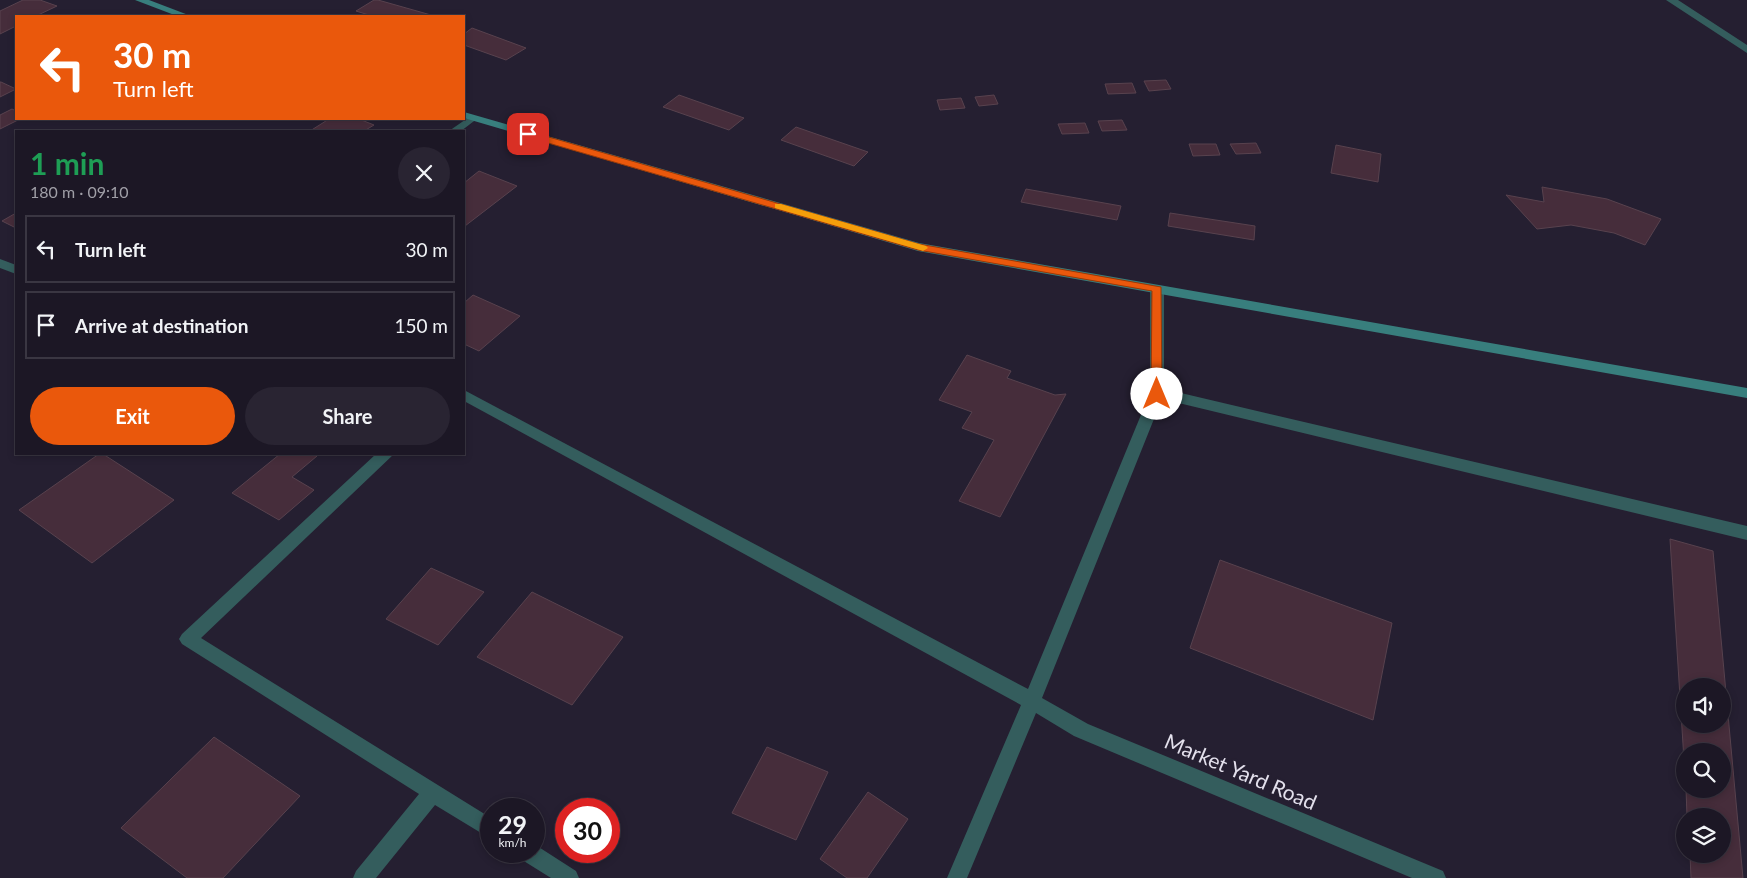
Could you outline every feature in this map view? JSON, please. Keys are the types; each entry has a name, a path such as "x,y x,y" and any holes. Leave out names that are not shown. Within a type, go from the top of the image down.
{"main road":[{"path":"140,0 183,15"},
{"path":"468,116 918,247 1747,393"}],"street":[{"path":"1671,0 1747,50"},
{"path":"455,130 464,120"},
{"path":"0,263 15,270"},
{"path":"957,878 1032,701 1157,394 1157,289"},
{"path":"1157,394 1747,533"},
{"name":"Market Yard Road","path":"465,396 1032,701 1081,730 1436,878"},
{"path":"385,455 188,639 480,822"},
{"path":"363,878 433,792"},
{"path":"545,863 569,878"}],"building":[{"path":"23,0 40,0 57,6 38,15 15,15 15,26 0,34 0,11"},
{"path":"374,0 378,0 431,15 369,15 356,11"},
{"path":"472,28 526,48 506,60 465,45 465,33"},
{"path":"1166,80 1171,89 1149,91 1144,81"},
{"path":"0,82 15,89 15,90 0,97"},
{"path":"1132,83 1136,93 1108,94 1105,84"},
{"path":"679,95 744,118 729,130 663,107"},
{"path":"994,95 998,104 979,106 975,97"},
{"path":"961,98 965,108 940,110 937,100"},
{"path":"12,109 15,110 15,120 18,120 0,129 0,115"},
{"path":"327,120 362,120 374,125 366,130 312,130"},
{"path":"1122,120 1127,130 1102,131 1098,121"},
{"path":"1085,123 1089,133 1062,134 1058,124"},
{"path":"796,127 868,152 854,166 781,140"},
{"path":"1256,143 1261,153 1236,154 1230,144"},
{"path":"1189,144 1216,144 1220,155 1193,156"},
{"path":"1336,145 1381,154 1378,182 1331,173"},
{"path":"479,171 517,186 465,226 465,182"},
{"path":"1542,187 1607,199 1661,219 1645,245 1614,233 1571,225 1537,229 1506,195 1544,202"},
{"path":"1026,189 1121,206 1117,220 1021,202"},
{"path":"1170,213 1255,226 1254,240 1168,226"},
{"path":"15,214 15,228 2,221"},
{"path":"473,295 520,316 479,351 465,344 465,302"},
{"path":"967,355 1011,371 1007,378 1055,395 1066,394 1000,517 959,501 994,440 962,428 972,412 939,400"},
{"path":"98,455 105,455 174,500 92,563 19,510"},
{"path":"279,455 317,456 292,477 314,490 279,520 232,493"},
{"path":"1670,539 1713,551 1725,678 1679,678"},
{"path":"1220,560 1392,623 1373,720 1190,648"},
{"path":"431,568 484,592 438,645 386,619"},
{"path":"532,592 623,637 572,705 477,657"},
{"path":"1682,733 1730,733 1731,743 1683,743"},
{"path":"214,737 300,796 223,878 187,878 121,828"},
{"path":"767,747 828,772 796,840 732,813"},
{"path":"1731,747 1743,878 1691,878 1690,863 1731,863 1731,808 1687,808 1686,798 1731,798"},
{"path":"868,792 908,819 867,878 847,878 820,859"}],"slow traffic":[{"path":"778,206 923,248"}],"route":[{"path":"528,134 918,247 1157,289 1157,394"}]}
